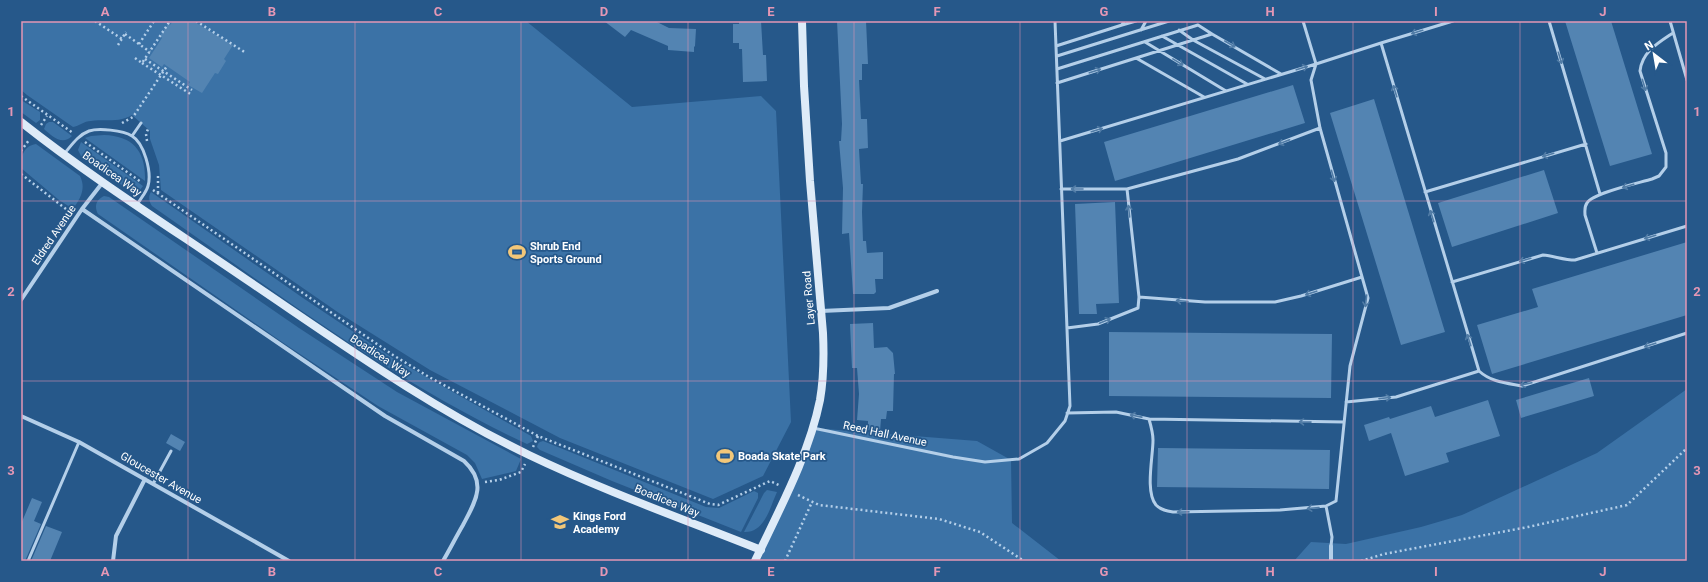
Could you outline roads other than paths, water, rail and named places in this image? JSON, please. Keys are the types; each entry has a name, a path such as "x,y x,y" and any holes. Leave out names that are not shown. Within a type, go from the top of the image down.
{"street":[{"name":"Layer Road","path":"755,561 788,490 813,428 820,399 824,368 822,311 810,181 804,86 802,21"},
{"name":"Boadicea Way","path":"21,122 103,182 388,376 456,416 529,455 634,500 761,550"},
{"name":"Eldred Avenue","path":"21,300 82,209 103,182"},
{"path":"82,209 385,416 464,460 471,467 478,482 476,500 443,561"},
{"path":"822,311 889,308 937,292"},
{"name":"Gloucester Avenue","path":"21,416 79,442 288,561"},
{"path":"113,561 116,536 145,479"},
{"path":"1331,546 1331,561"}],"lane":[{"path":"1055,21 1070,406 1067,413 1116,412 1149,419 1344,422"},
{"path":"1122,25 1124,21"},
{"path":"1056,46 1136,21"},
{"path":"1141,30 1146,21"},
{"path":"1057,56 1169,21"},
{"path":"1149,419 1153,439 1151,478 1152,495 1156,504 1161,509 1173,512 1265,510 1326,506 1336,501 1350,366 1368,298 1320,128 1311,80 1316,64 1303,21"},
{"path":"1060,141 1453,21"},
{"path":"1549,21 1600,194"},
{"path":"1670,21 1687,80"},
{"path":"1057,69 1198,25 1282,74"},
{"path":"1179,30 1193,40 1265,79"},
{"path":"1597,253 1584,209 1587,203 1600,194 1659,176 1666,167 1666,153 1640,71 1644,56 1673,33"},
{"path":"1057,83 1212,34"},
{"path":"1162,36 1248,84"},
{"path":"1145,42 1226,91"},
{"path":"1381,43 1479,371 1486,378 1522,386 1687,333"},
{"path":"1136,58 1204,97"},
{"path":"1682,62 1687,60"},
{"path":"132,136 141,123"},
{"path":"1062,189 1127,189 1238,159 1320,128"},
{"path":"64,154 79,137 89,131 120,131 132,136 138,142 145,155 150,171 148,187 137,205"},
{"path":"1425,192 1586,144"},
{"path":"1067,328 1098,324 1138,308 1139,297 1127,189"},
{"path":"1452,282 1543,255 1551,255 1566,260 1575,260 1687,226"},
{"path":"1139,297 1205,302 1275,302 1301,296 1362,277"},
{"path":"1346,402 1396,397 1479,371"},
{"name":"Reed Hall Avenue","path":"813,428 953,457 985,462 1019,459 1047,443 1065,421 1067,413"},
{"path":"28,561 79,442"},
{"path":"153,484 171,450"},
{"path":"1326,506 1332,537 1331,546"}],"place":[{"name":"Shrub End Sports Ground","path":"517,252"},
{"name":"Boada Skate Park","path":"725,456"},
{"name":"Kings Ford Academy","path":"560,522"}]}
